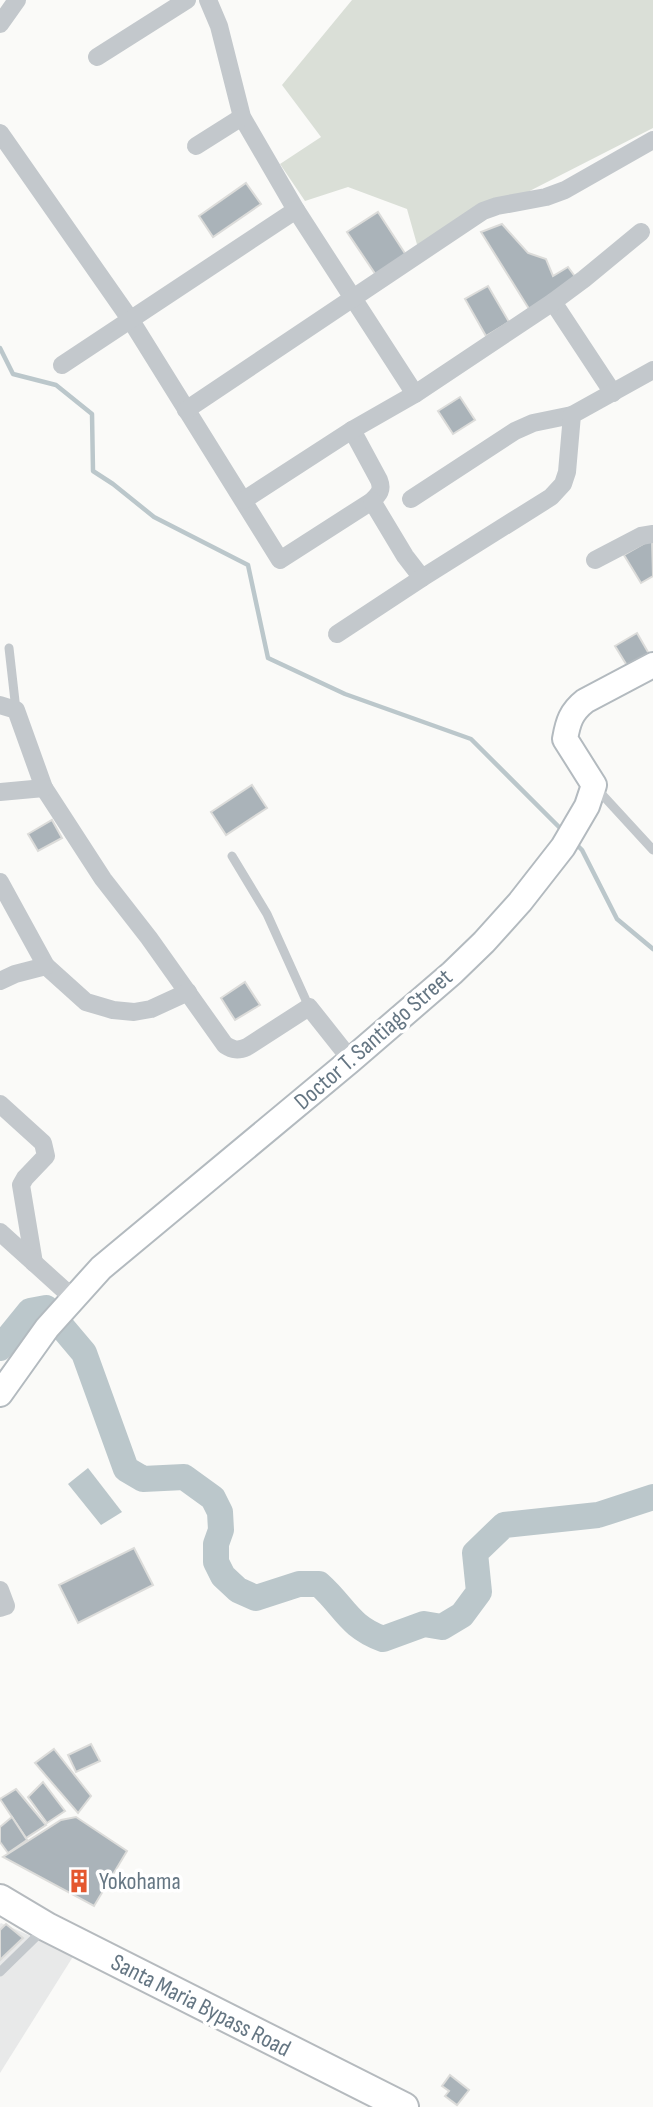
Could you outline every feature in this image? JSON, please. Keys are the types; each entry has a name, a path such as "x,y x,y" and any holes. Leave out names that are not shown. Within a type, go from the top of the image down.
{"main road":[{"name":"Santa Maria Bypass Road","path":"0,1899 47,1927 404,2107"}],"street":[{"path":"0,24 17,0"},
{"path":"97,57 187,0"},
{"path":"208,0 219,26 242,117 296,210 415,394"},
{"path":"196,146 242,117"},
{"path":"0,133 130,319 280,559 372,501 381,492 382,485 352,430"},
{"path":"186,410 483,211 565,190 653,140"},
{"path":"62,365 296,210"},
{"path":"244,500 352,430 415,394 553,302 641,232"},
{"path":"553,302 613,393"},
{"path":"411,499 515,431 533,423 572,415 653,370"},
{"path":"337,634 551,497 563,484 567,472 572,415"},
{"path":"372,501 405,556 422,578"},
{"path":"595,560 641,536 653,534"},
{"path":"594,785 565,739 569,718 585,701 653,665"},
{"path":"8,707 44,788 103,879 225,1045 240,1050 247,1047 309,1007 351,1059"},
{"name":"Doctor T. Santiago Street","path":"0,1394 47,1328 101,1268 351,1059 452,973 484,942 520,902 568,840 587,806 594,785"},
{"path":"0,792 44,788"},
{"path":"0,882 46,966 86,1002 113,1010 134,1012 151,1009 188,992"},
{"path":"0,981 46,966"},
{"path":"0,1104 43,1143 46,1150 47,1156 21,1185 34,1264"},
{"path":"0,1232 7,1248 34,1264 71,1300"},
{"path":"0,1590 6,1605 0,1608"}],"lane":[{"path":"8,707 9,648"},
{"path":"594,785 653,850"},
{"path":"232,856 267,914 309,1007"},
{"path":"0,1972 47,1927"}],"shaded area":[{"path":"352,0 653,0 653,128 418,248 407,209 348,187 305,201 280,164 321,137 282,85"},
{"path":"88,1468 122,1512 101,1525 68,1484"},
{"path":"0,1924 74,1955 0,2073"}],"building":[{"path":"246,183 261,204 213,237 199,216"},
{"path":"378,212 406,255 376,275 347,232"},
{"path":"502,224 528,253 546,259 553,276 568,267 579,282 531,312 481,232"},
{"path":"488,286 509,322 486,336 465,299"},
{"path":"460,397 475,420 453,434 438,411"},
{"path":"652,539 653,576 641,583 624,555"},
{"path":"637,633 652,659 631,672 615,646"},
{"path":"252,785 267,808 226,835 211,812"},
{"path":"52,820 62,838 38,851 28,834"},
{"path":"245,982 260,1005 235,1020 221,998"},
{"path":"134,1548 153,1585 78,1623 59,1585"},
{"path":"91,1744 100,1761 76,1772 68,1755"},
{"path":"54,1749 91,1796 78,1813 35,1763"},
{"path":"43,1782 65,1811 47,1823 28,1797"},
{"path":"16,1789 46,1825 26,1838 0,1799"},
{"path":"12,1817 27,1840 8,1853 0,1842 0,1827"},
{"name":"Yokohama","path":"76,1817 127,1851 94,1906 3,1857 61,1820"},
{"path":"6,1924 23,1938 0,1960 0,1930"},
{"path":"450,2075 469,2090 457,2105 445,2096 449,2091 442,2086"}],"waterway":[{"path":"0,348 13,374 56,385 92,414 93,471 154,517 248,565 268,658 345,694 471,739 564,832"},
{"path":"575,843 582,850 617,919 653,949"},
{"path":"0,1348 30,1311 46,1308 84,1353 126,1469 143,1479 184,1477 213,1498 220,1512 221,1530 216,1544 216,1562 223,1576 238,1590 256,1598 299,1584 319,1584 354,1622 383,1639 424,1624 442,1627 462,1615 479,1592 475,1553 504,1525 598,1515 653,1497"}],"place":[{"name":"Yokohama","path":"79,1881"}]}
